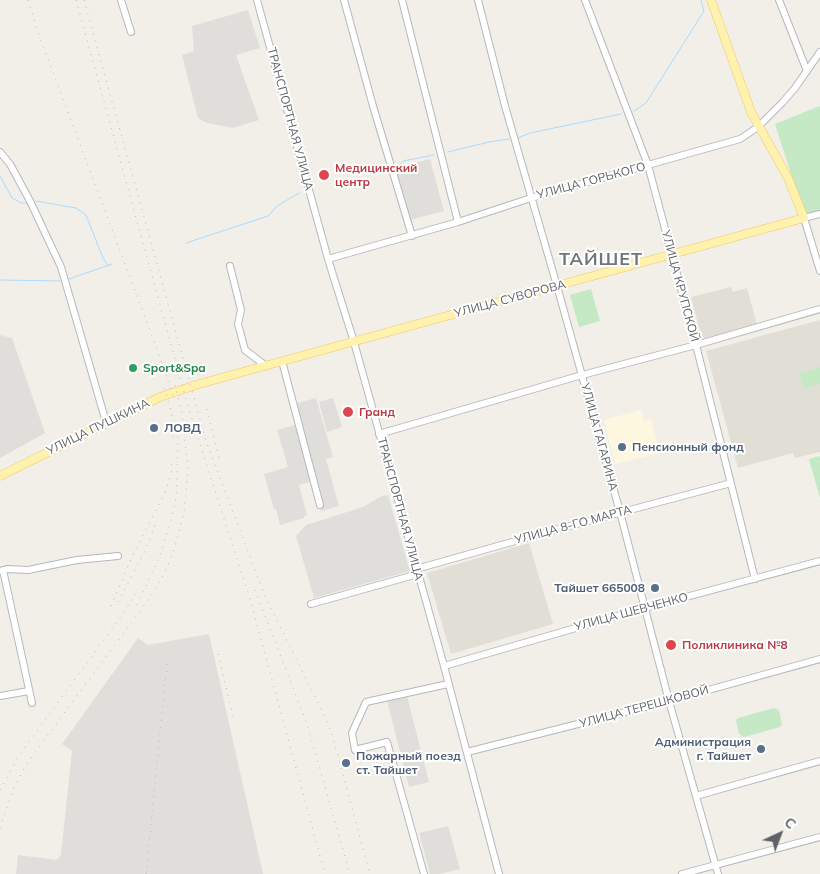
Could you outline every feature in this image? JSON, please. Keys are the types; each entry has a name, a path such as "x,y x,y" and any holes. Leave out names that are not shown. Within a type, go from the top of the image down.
{"main road":[{"path":"711,0 751,112 788,178 804,218"},
{"name":"УЛИЦА СУВОРОВА","path":"199,384 804,218"},
{"name":"УЛИЦА ПУШКИНА","path":"0,476 160,397 199,384"}],"street":[{"path":"121,0 131,32"},
{"name":"ТРАНСПОРТНАЯ УЛИЦА","path":"257,0 328,259 354,342 444,666 499,874"},
{"path":"344,0 412,236"},
{"path":"402,0 458,222"},
{"name":"УЛИЦА ГАГАРИНА","path":"478,0 531,198 584,374 669,701 718,874"},
{"name":"УЛИЦА КРУПСКОЙ","path":"585,0 648,165 755,579"},
{"path":"779,0 807,71"},
{"name":"УЛИЦА ГОРЬКОГО","path":"328,259 412,236 531,198 728,144 740,139 758,127 795,88 820,52"},
{"path":"0,152 10,164 30,201 61,267 106,422"},
{"name":"УЛИЦА СУВОРОВА","path":"804,218 820,214"},
{"path":"804,218 820,271"},
{"path":"230,266 241,310 238,324 245,350 266,366"},
{"path":"379,434 584,374 696,345 820,309"},
{"path":"282,361 320,505"},
{"name":"УЛИЦА 8-ГО МАРТА","path":"311,604 620,512 731,483"},
{"path":"32,703 2,571 28,570 77,560 118,556"},
{"name":"УЛИЦА ШЕВЧЕНКО","path":"444,666 645,608 820,562"},
{"name":"УЛИЦА ТЕРЕШКОВОЙ","path":"467,752 669,701 820,659"},
{"path":"424,874 387,742 355,750 352,733 366,702 448,684"},
{"path":"0,696 29,690"},
{"path":"696,796 820,761"},
{"path":"682,874 820,837"}],"shaded area":[{"path":"248,10 260,48 236,55 259,120 233,128 207,123 198,118 182,55 194,51 192,26"},
{"path":"430,159 444,211 410,220 396,168"},
{"path":"731,287 733,292 747,288 757,325 702,339 691,297"},
{"path":"820,320 820,452 795,458 793,453 738,468 706,351"},
{"path":"0,335 12,338 45,433 0,458"},
{"path":"316,398 333,457 326,459 339,506 321,511 313,481 299,485 307,515 304,518 280,525 264,474 288,467 277,430 295,425 290,405"},
{"path":"333,398 342,427 327,432 319,402"},
{"path":"641,410 644,421 651,419 660,453 615,464 604,420"},
{"path":"388,495 410,571 314,598 296,536 306,525 363,507 382,496"},
{"path":"529,543 553,624 451,654 427,573"},
{"path":"209,634 263,874 16,874 18,855 57,860 61,855 72,751 62,744 138,638 148,645"},
{"path":"407,696 429,782 409,787 387,701"},
{"path":"448,826 460,869 440,874 430,874 419,833"}],"green space":[{"path":"820,106 820,212 813,214 803,211 775,124"},
{"path":"591,289 600,321 579,327 570,295"},
{"path":"820,367 820,384 804,389 799,373"},
{"path":"820,456 820,498 809,459"},
{"path":"774,708 779,710 782,724 780,727 744,737 739,734 736,720 738,718"}],"waterway":[{"path":"634,111 646,103 704,11 701,0"},
{"path":"518,138 530,133 621,114"},
{"path":"448,152 509,139"},
{"path":"398,166 403,161 434,155"},
{"path":"0,176 12,198 21,203 27,203"},
{"path":"186,243 268,216 277,206 299,193"},
{"path":"36,201 76,208 86,215 108,266"},
{"path":"69,279 112,264"},
{"path":"0,280 60,281"}],"railway":[{"path":"28,0 39,35 173,396"},
{"path":"76,0 189,410 250,599 325,874"},
{"path":"84,0 206,441 265,596 325,717 333,738 370,874"},
{"path":"0,828 14,787 28,762 151,596 164,574 174,550 184,512 188,469 182,412 175,385"},
{"path":"164,388 172,414 173,442"},
{"path":"207,409 219,458"},
{"path":"137,605 160,556 171,520 176,498 178,433"},
{"path":"111,606 135,550 165,493 171,474 172,462"},
{"path":"118,602 145,551 156,523"},
{"path":"255,590 307,724 350,874"},
{"path":"0,790 20,754 138,591"},
{"path":"218,654 233,716"},
{"path":"146,874 167,663"}],"place":[{"name":"Медицинский центр","path":"324,175"},
{"name":"Sport&Spa","path":"133,368"},
{"name":"Гранд","path":"348,412"},
{"name":"ЛОВД","path":"154,428"},
{"name":"Пенсионный фонд","path":"622,447"},
{"name":"Тайшет 665008","path":"655,588"},
{"name":"Поликлиника №8","path":"671,645"},
{"name":"Администрация г. Тайшет","path":"761,749"},
{"name":"Пожарный поезд ст. Тайшет","path":"346,763"}],"district":[{"name":"ТАЙШЕТ","path":"601,260"}]}
